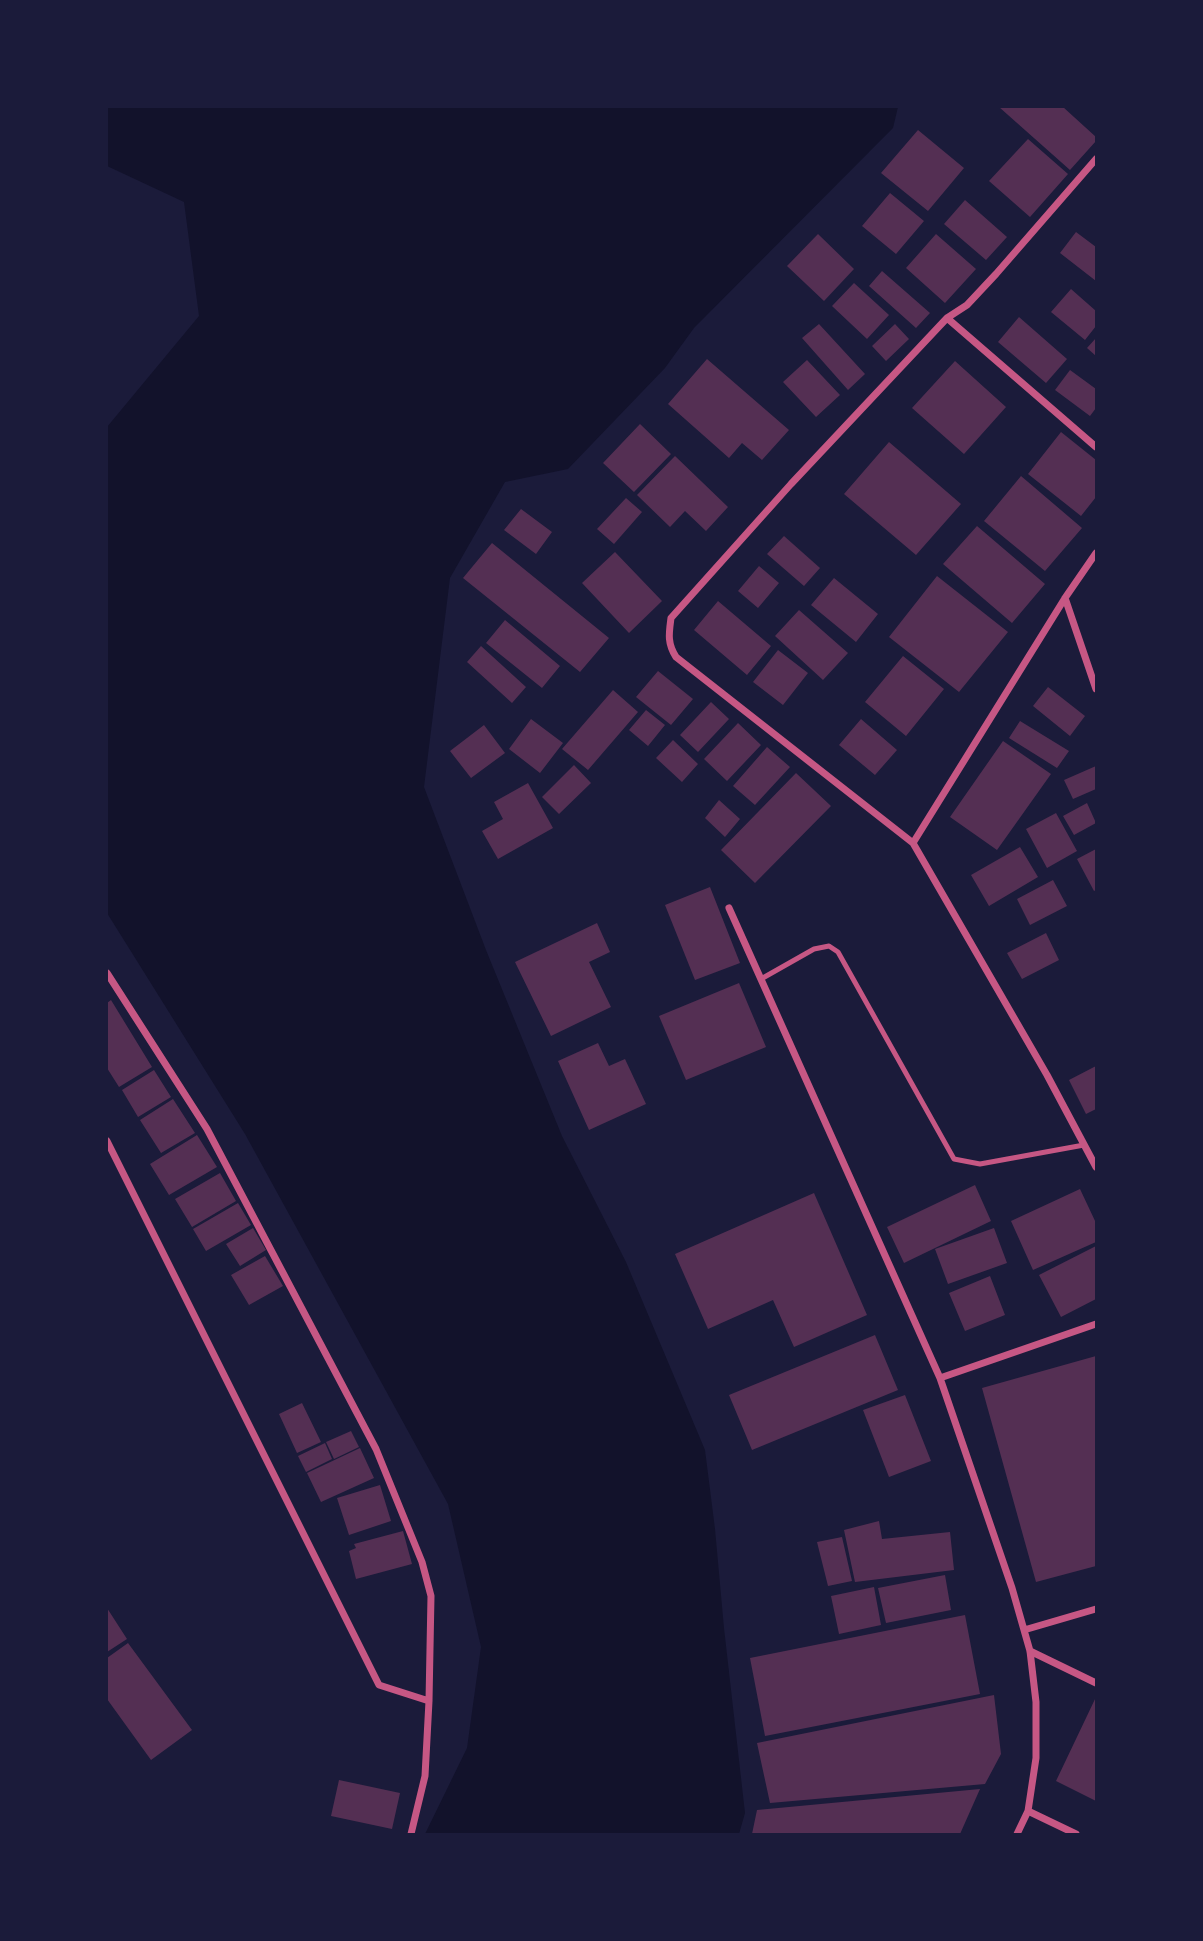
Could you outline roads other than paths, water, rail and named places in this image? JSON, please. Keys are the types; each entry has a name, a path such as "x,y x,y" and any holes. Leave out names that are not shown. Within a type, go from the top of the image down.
{"street":[{"path":"1096,159 989,282 967,305 947,318 791,484 671,618 668,638 676,657 913,843 1040,1063 1096,1167"},
{"path":"947,318 1096,447"},
{"path":"913,843 1065,598 1096,553"},
{"path":"1065,598 1096,689"},
{"path":"729,908 940,1378 1013,1588 1030,1651 1036,1702 1036,1758 1028,1811 1017,1834"},
{"path":"107,973 207,1129 376,1449 422,1562 431,1596 429,1701 425,1776 411,1834"},
{"path":"107,1141 379,1685 429,1701"},
{"path":"940,1378 1096,1324"},
{"path":"1024,1630 1096,1609"},
{"path":"1030,1651 1096,1683"},
{"path":"1028,1811 1076,1834"}],"lane":[{"path":"761,979 814,949 829,946 838,952 954,1159 980,1164 1084,1145"}]}
